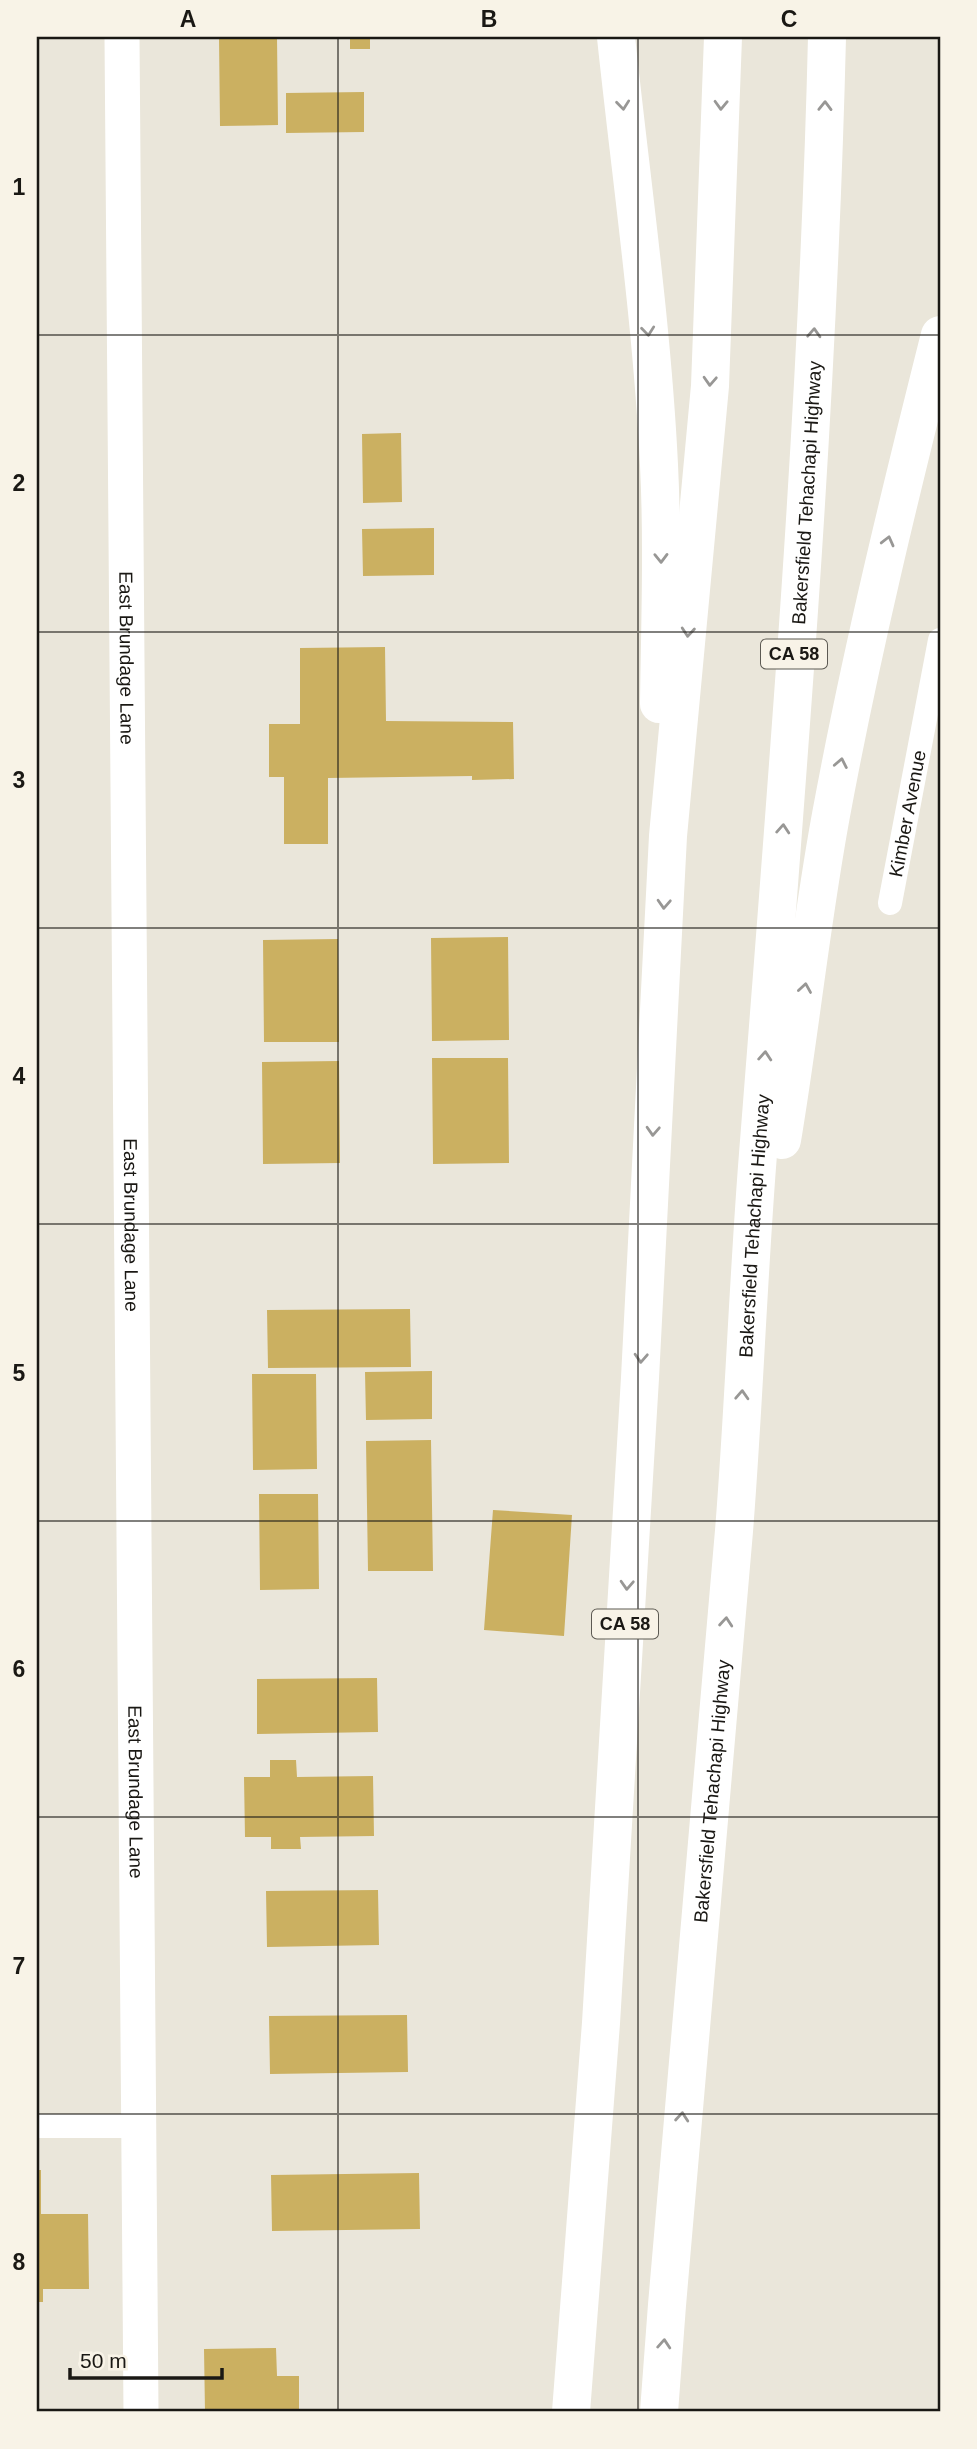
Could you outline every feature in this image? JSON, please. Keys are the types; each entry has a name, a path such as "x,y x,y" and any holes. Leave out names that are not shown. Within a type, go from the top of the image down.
{"highway":[{"path":"616,37 652,372 659,466 659,742 668,836"},
{"name":"CA 58","path":"571,2412 603,1996 641,1364 668,836 710,386 723,37"},
{"name":"Bakersfield Tehachapi Highway","path":"659,2412 734,1527 809,428 827,37"},
{"path":"750,1271 775,1182 830,818 862,659 940,335"}],"main road":[{"name":"East Brundage Lane","path":"121,37 141,2412"}],"street":[{"name":"Kimber Avenue","path":"890,903 940,640"},
{"path":"37,2126 139,2126"}],"building":[{"path":"219,37 277,37 278,125 220,126"},
{"path":"350,37 370,37 370,49 350,49"},
{"path":"364,92 364,132 286,133 286,93"},
{"path":"401,433 402,502 363,503 362,434"},
{"path":"434,528 434,575 363,576 362,529"},
{"path":"385,647 386,721 513,722 514,779 472,780 472,776 328,778 328,844 284,844 284,777 269,777 269,724 300,724 300,648"},
{"path":"508,937 509,1040 432,1041 431,938"},
{"path":"338,939 339,1042 264,1042 263,940"},
{"path":"432,1058 508,1058 509,1163 433,1164"},
{"path":"339,1061 340,1163 263,1164 262,1062"},
{"path":"410,1309 411,1367 268,1368 267,1310"},
{"path":"432,1371 432,1419 366,1420 365,1372"},
{"path":"252,1374 316,1374 317,1469 253,1470"},
{"path":"431,1440 433,1571 368,1571 366,1441"},
{"path":"259,1494 318,1494 319,1589 260,1590"},
{"path":"493,1510 572,1515 564,1636 484,1630"},
{"path":"377,1678 378,1732 257,1734 257,1679"},
{"path":"270,1760 296,1760 297,1777 373,1776 374,1836 300,1837 301,1849 271,1849 271,1837 245,1837 244,1777 270,1777"},
{"path":"378,1890 379,1945 267,1947 266,1891"},
{"path":"407,2015 408,2072 270,2074 269,2016"},
{"path":"37,2170 41,2170 41,2214 88,2214 89,2289 43,2289 43,2302 37,2302"},
{"path":"419,2173 420,2229 272,2231 271,2175"},
{"path":"276,2348 277,2376 299,2376 299,2412 205,2412 204,2349"}]}
